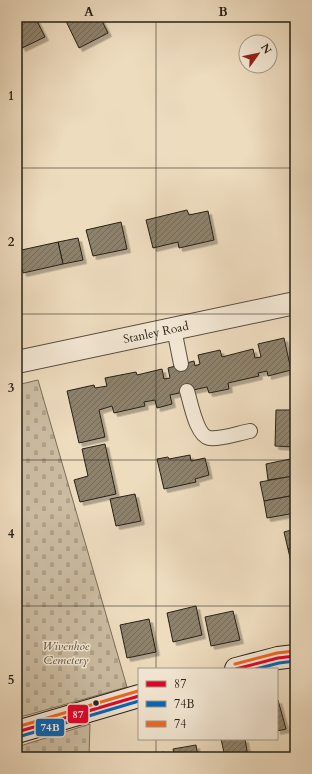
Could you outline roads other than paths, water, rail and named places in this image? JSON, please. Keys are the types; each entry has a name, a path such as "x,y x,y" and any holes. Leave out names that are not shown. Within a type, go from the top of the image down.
{"street":[{"name":"Stanley Road","path":"17,362 295,303"},
{"path":"240,668 278,658 295,656"},
{"path":"17,732 138,696"}],"lane":[{"path":"174,329 181,364"},
{"path":"187,391 198,426 203,434 209,438 218,438 250,432"}],"park label":[{"name":"Wivenhoe Cemetery","path":"66,653"}]}
